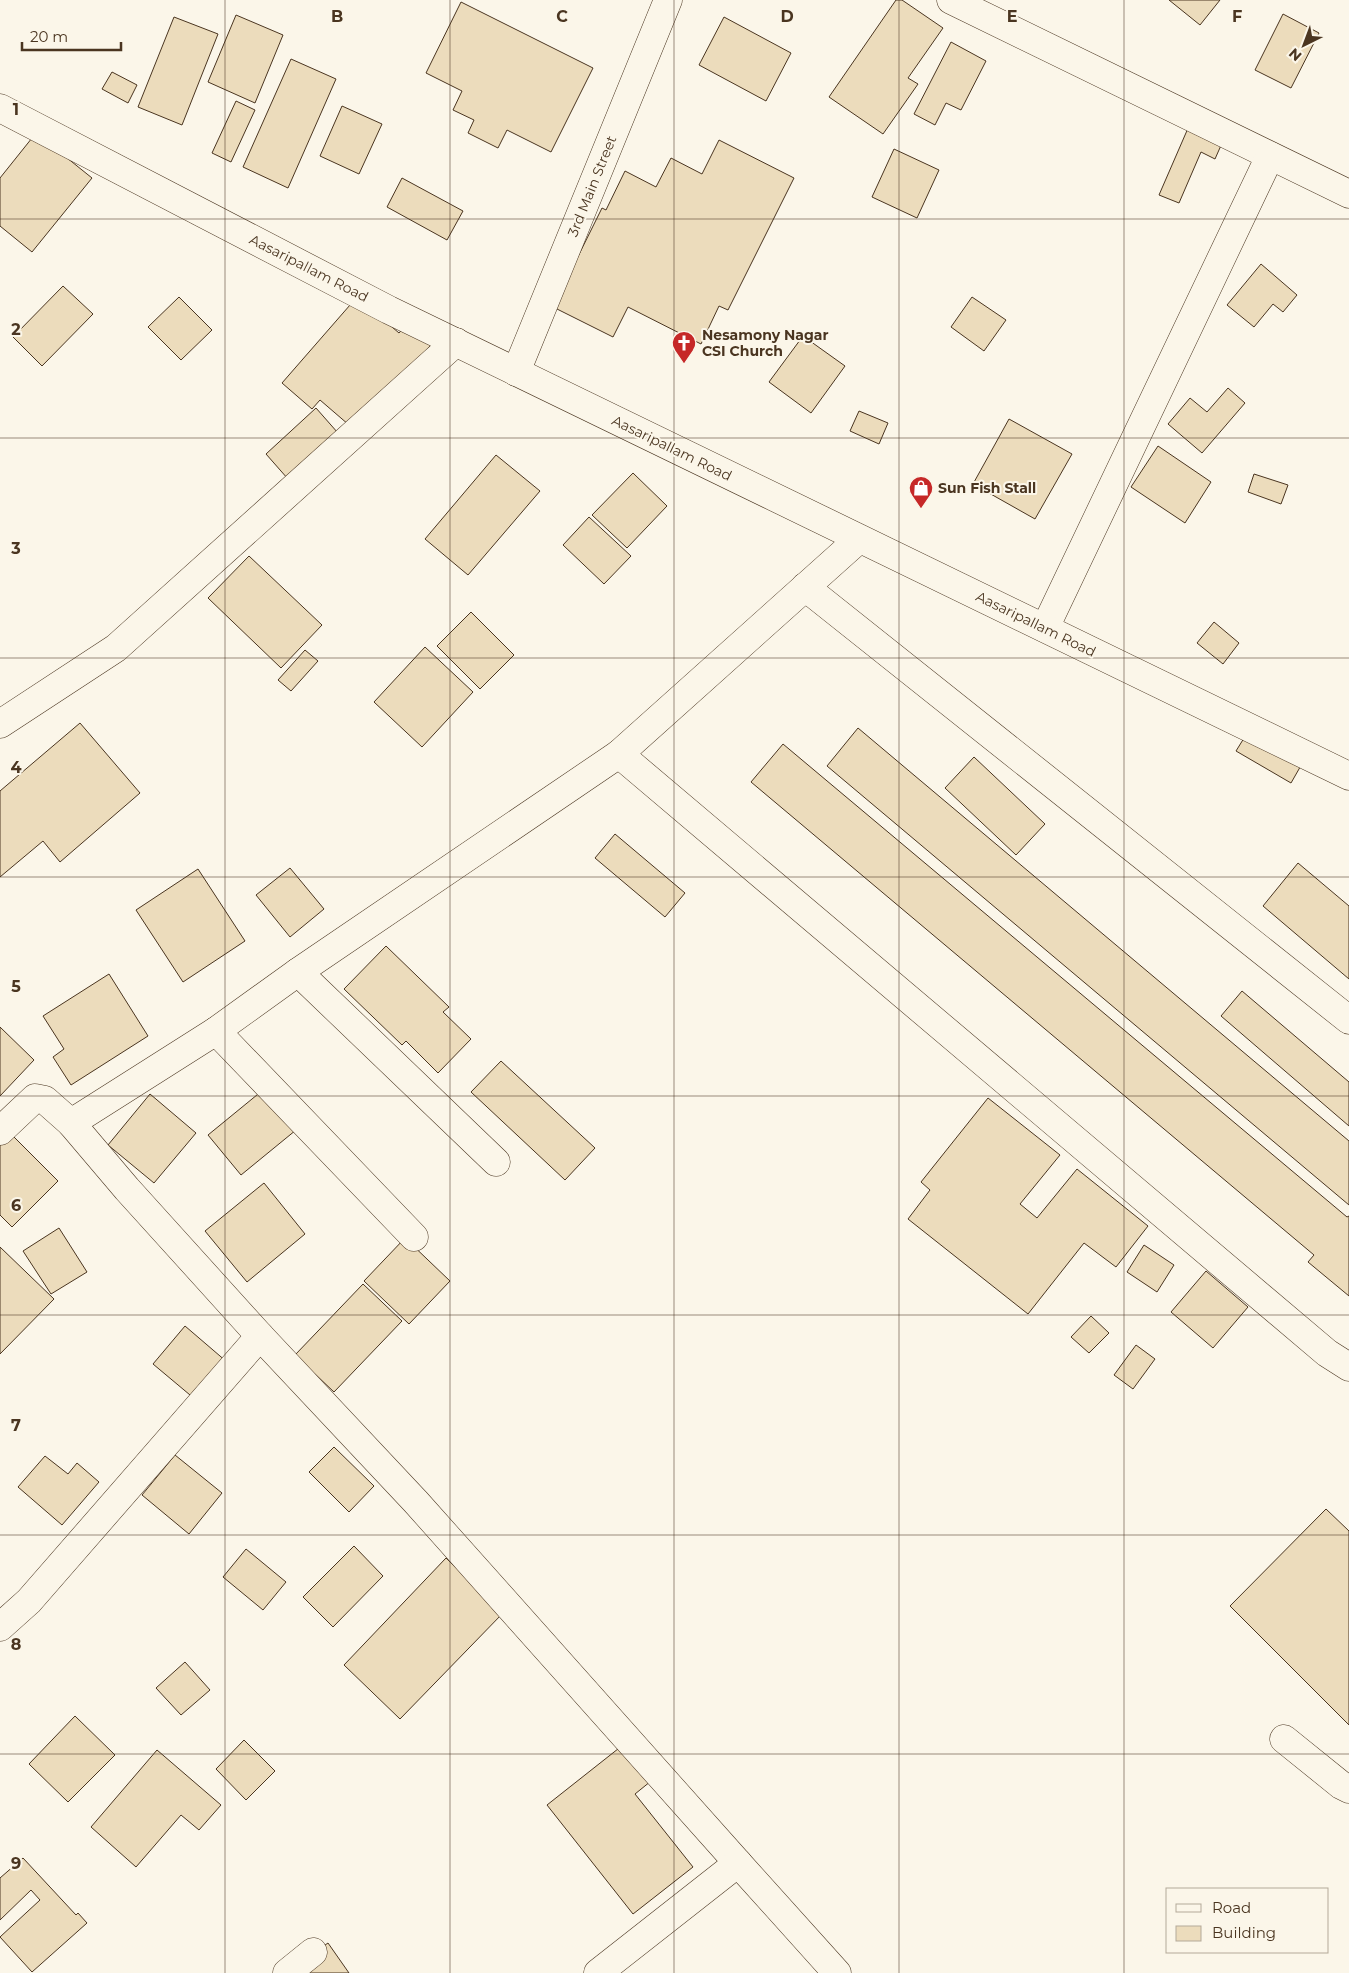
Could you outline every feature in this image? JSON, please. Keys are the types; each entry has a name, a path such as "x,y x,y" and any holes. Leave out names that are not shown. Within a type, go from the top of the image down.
{"street":[{"name":"3rd Main Street","path":"516,372 668,0"},
{"path":"951,0 1349,194"},
{"name":"Aasaripallam Road","path":"0,108 389,310 1349,776"},
{"path":"1045,628 1270,156"},
{"path":"0,724 116,648 456,342"},
{"path":"71,1124 216,1031 298,972 619,754 859,539"},
{"path":"805,587 1349,1020"},
{"path":"619,754 1327,1353 1349,1367"},
{"path":"298,972 496,1162"},
{"path":"216,1031 414,1237"},
{"path":"0,1131 35,1098 45,1100 71,1124 260,1336 416,1502 837,1973"},
{"path":"0,1627 29,1601 260,1336"},
{"path":"1284,1739 1341,1785 1349,1789"},
{"path":"598,1973 738,1863"},
{"path":"287,1973 313,1952"}],"building":[{"path":"896,0 902,0 943,28 908,78 918,84 883,134 829,97"},
{"path":"1169,0 1220,0 1200,25"},
{"path":"461,2 593,68 551,152 507,130 498,148 468,133 474,120 453,110 462,91 426,73"},
{"path":"1283,14 1319,33 1291,88 1255,70"},
{"path":"236,15 283,35 255,103 208,82"},
{"path":"174,17 218,34 182,125 138,107"},
{"path":"724,17 791,53 766,101 699,65"},
{"path":"951,42 986,61 961,110 946,103 935,125 914,114"},
{"path":"291,59 336,79 288,188 243,167"},
{"path":"112,72 137,85 128,103 102,89"},
{"path":"236,101 255,110 231,162 212,153"},
{"path":"342,106 382,124 359,174 320,156"},
{"path":"1192,119 1226,134 1215,159 1201,152 1179,203 1159,195"},
{"path":"36,133 92,178 32,252 0,226 0,178"},
{"path":"719,140 794,178 728,310 719,306 701,344 628,307 613,337 553,307 602,208 606,210 625,171 656,187 671,158 702,174"},
{"path":"894,149 939,170 917,218 872,197"},
{"path":"402,178 463,211 447,240 387,207"},
{"path":"1261,264 1297,295 1283,312 1273,304 1254,327 1227,305"},
{"path":"63,286 93,314 42,366 13,337"},
{"path":"179,297 212,330 181,360 148,327"},
{"path":"357,297 399,333 413,317 437,338 356,431 320,400 312,409 282,383"},
{"path":"972,297 1006,320 984,351 951,327"},
{"path":"803,336 845,366 811,413 769,382"},
{"path":"1228,388 1245,403 1202,453 1168,424 1190,398 1207,412"},
{"path":"316,408 338,433 288,479 266,454"},
{"path":"859,411 888,423 879,444 850,431"},
{"path":"1009,419 1072,454 1035,519 973,484"},
{"path":"1158,446 1211,482 1185,523 1131,487"},
{"path":"496,455 540,491 468,575 425,539"},
{"path":"633,473 667,506 627,548 592,515"},
{"path":"1254,474 1288,485 1281,504 1248,492"},
{"path":"589,517 631,556 604,584 563,545"},
{"path":"249,556 322,625 281,668 208,598"},
{"path":"471,612 514,655 480,689 437,646"},
{"path":"1214,622 1239,643 1223,664 1197,643"},
{"path":"425,647 473,692 422,747 374,702"},
{"path":"305,650 318,661 291,691 278,680"},
{"path":"80,723 140,793 60,862 43,841 0,877 0,791"},
{"path":"858,728 1349,1141 1349,1205 827,766"},
{"path":"1249,730 1303,762 1291,783 1236,751"},
{"path":"783,744 1347,1217 1349,1216 1349,1296 1308,1262 1314,1255 751,782"},
{"path":"974,757 1045,824 1016,855 945,788"},
{"path":"615,834 685,893 665,917 595,858"},
{"path":"1298,863 1349,906 1349,979 1263,906"},
{"path":"290,868 324,909 290,937 256,895"},
{"path":"198,869 245,941 183,982 136,910"},
{"path":"386,946 449,1007 443,1012 471,1039 438,1073 406,1041 402,1045 344,989"},
{"path":"109,974 148,1036 71,1085 53,1057 64,1049 43,1016"},
{"path":"1242,991 1349,1082 1349,1126 1221,1016"},
{"path":"0,1027 34,1060 0,1096"},
{"path":"501,1061 595,1148 565,1180 471,1092"},
{"path":"263,1090 296,1130 241,1175 208,1135"},
{"path":"150,1094 196,1133 154,1183 108,1145"},
{"path":"988,1098 1060,1155 1020,1204 1037,1218 1077,1169 1148,1226 1116,1267 1084,1243 1028,1314 908,1219 930,1190 921,1182"},
{"path":"10,1133 58,1181 12,1227 0,1215 0,1142"},
{"path":"264,1183 305,1234 247,1282 205,1231"},
{"path":"59,1228 87,1272 51,1294 23,1251"},
{"path":"405,1238 450,1281 409,1324 364,1281"},
{"path":"1144,1245 1174,1265 1157,1292 1127,1272"},
{"path":"0,1247 54,1299 0,1354"},
{"path":"1206,1271 1248,1307 1213,1348 1171,1312"},
{"path":"363,1284 402,1321 334,1392 295,1355"},
{"path":"1091,1316 1109,1333 1089,1353 1071,1337"},
{"path":"185,1326 227,1362 196,1400 153,1364"},
{"path":"1136,1345 1155,1359 1133,1389 1114,1375"},
{"path":"334,1447 374,1486 349,1512 309,1472"},
{"path":"175,1455 222,1493 189,1534 142,1495"},
{"path":"45,1456 68,1474 77,1463 99,1482 62,1525 18,1487"},
{"path":"1326,1509 1349,1531 1349,1725 1230,1606"},
{"path":"354,1546 383,1576 333,1627 303,1597"},
{"path":"246,1549 286,1582 263,1610 223,1577"},
{"path":"446,1558 503,1613 400,1719 344,1665"},
{"path":"185,1662 210,1690 181,1715 156,1688"},
{"path":"75,1716 115,1755 68,1802 29,1764"},
{"path":"244,1740 275,1771 246,1800 216,1769"},
{"path":"628,1741 656,1777 635,1794 693,1867 633,1914 547,1805"},
{"path":"157,1750 221,1805 199,1830 181,1815 136,1867 91,1827"},
{"path":"23,1858 76,1915 78,1913 87,1923 32,1972 0,1937 40,1900 31,1890 0,1920 0,1878"},
{"path":"328,1943 349,1973 302,1973 296,1965"}],"place":[{"name":"Nesamony Nagar CSI Church","path":"684,364"},
{"name":"Sun Fish Stall","path":"921,509"}]}
